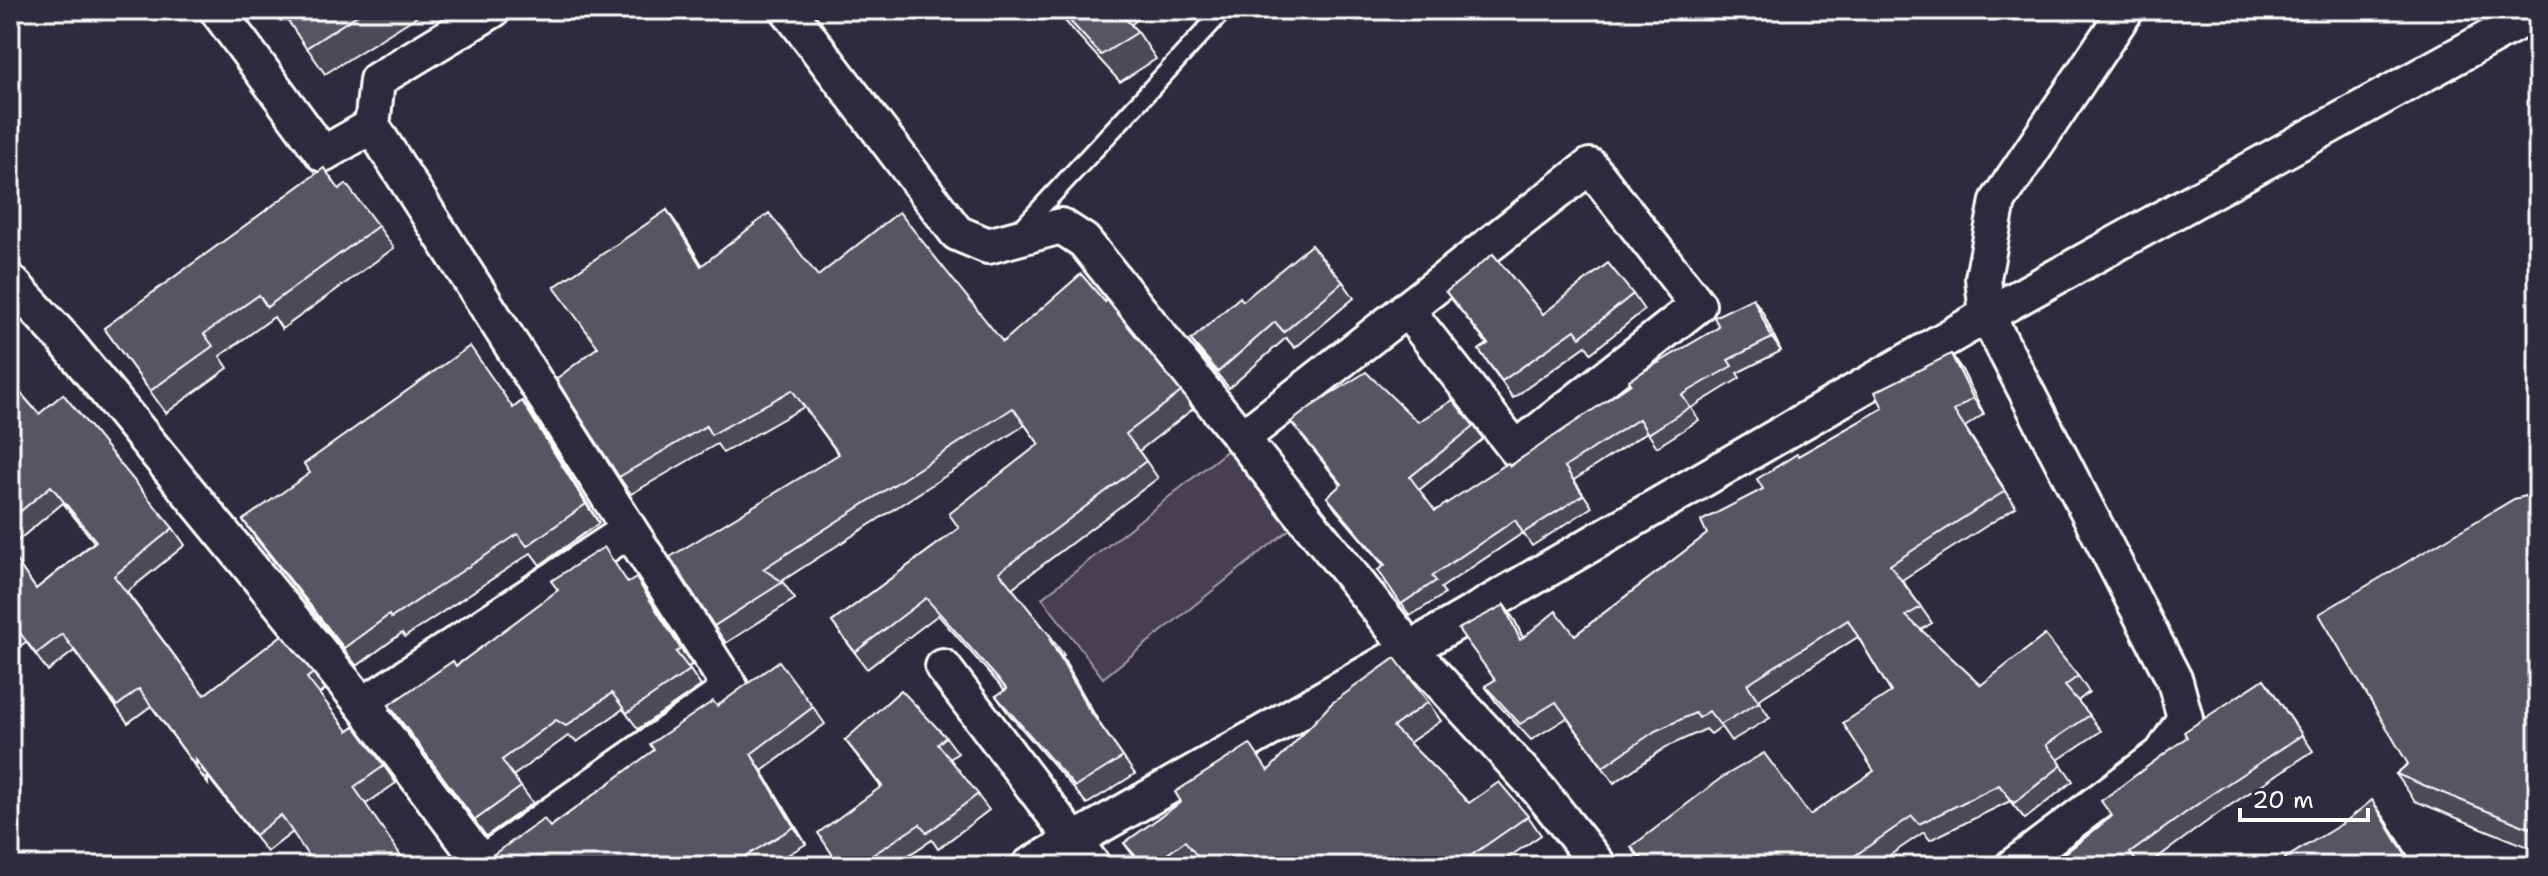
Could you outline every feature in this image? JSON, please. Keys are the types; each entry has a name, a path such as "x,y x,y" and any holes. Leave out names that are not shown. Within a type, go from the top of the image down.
{"street":[{"path":"217,10 323,154 372,126"},
{"path":"10,281 62,337 363,705 483,864 731,689 372,126 377,80 493,10"},
{"path":"788,10 957,233 988,246 1061,226 1084,241 1410,649 1539,790 1599,866"},
{"path":"2013,866 2162,754 2185,718 2175,681 1987,315 1983,278 1998,201 2126,10"},
{"path":"1029,866 1084,853 1410,649 1987,315 2538,11"},
{"path":"1242,438 1406,309 1590,166 1698,305 1516,449 1406,309"},
{"path":"363,705 629,530"},
{"path":"943,667 1084,853"}],"lane":[{"path":"1010,240 1224,10"}],"shaded area":[{"path":"1233,446 1295,525 1103,678 1042,598"}],"building":[{"path":"281,10 365,10 306,48"},
{"path":"1060,10 1117,10 1138,32 1101,55"},
{"path":"324,168 339,189 346,184 378,226 267,307 259,295 204,334 213,346 150,391 104,328"},
{"path":"667,210 701,266 769,213 818,276 899,212 1003,342 1081,274 1105,302 1107,300 1181,392 1126,434 1146,461 999,572 1052,638 1050,640 1088,708 1123,757 1075,787 996,696 1007,689 926,598 855,652 832,622 959,528 949,514 1039,444 1013,408 763,569 783,582 714,626 670,557 839,454 792,390 711,435 706,426 619,477 556,379 598,347 554,287"},
{"path":"1311,245 1343,282 1284,332 1275,322 1218,372 1191,340 1240,297 1243,301"},
{"path":"1493,254 1543,314 1608,263 1633,294 1580,337 1575,330 1502,381 1479,350 1488,344 1446,292"},
{"path":"1753,298 1772,338 1728,360 1732,366 1682,395 1690,407 1648,434 1639,419 1565,467 1583,495 1523,533 1515,520 1432,576 1436,581 1401,604 1378,570 1385,565 1327,497 1342,484 1291,422 1366,372 1418,422 1453,400 1474,426 1410,477 1435,511 1508,463 1510,466 1631,384 1629,380 1719,327 1714,317"},
{"path":"470,346 513,408 522,401 586,504 527,546 518,534 391,618 389,615 344,648 243,520 310,473 304,464"},
{"path":"1951,354 1973,398 1954,411 2005,491 1890,565 1921,607 1906,616 1981,685 2045,635 2078,676 2065,686 2090,715 2046,745 2062,765 2014,803 1999,785 1919,824 1912,816 1840,866 1649,866 1631,847 1721,778 1764,753 1810,815 1874,771 1843,723 1891,692 1848,620 1747,684 1759,702 1720,725 1709,711 1699,718 1695,713 1655,731 1603,767 1556,702 1520,724 1485,686 1495,680 1458,629 1504,605 1520,640 1556,611 1575,635 1707,534 1701,521 1763,489 1757,479 1883,408 1875,392"},
{"path":"10,381 39,414 63,394 173,528 114,576 204,695 282,635 313,673 307,678 348,731 355,726 384,766 354,787 408,866 315,866 281,815 255,835 195,759 196,767 139,689 117,706 62,634 36,654 14,625 10,627 10,552 36,589 96,541 51,486 10,520"},
{"path":"2538,493 2538,822 2529,828 2396,774 2408,764 2319,614 2514,499"},
{"path":"604,547 628,583 636,578 681,649 676,652 690,670 627,713 612,693 566,726 556,720 502,760 521,787 475,820 389,705 453,661 456,666 558,590 551,581"},
{"path":"1395,658 1428,702 1393,727 1469,803 1499,782 1528,816 1456,866 1205,866 1185,841 1151,866 1144,866 1124,843 1181,802 1175,792 1250,744 1268,771 1332,703"},
{"path":"779,661 813,707 751,754 794,827 741,859 745,866 480,866 544,819 550,827 654,750 650,744 713,701 717,706"},
{"path":"2264,679 2302,735 2130,853 2140,866 2049,866 2112,816 2101,801 2187,737 2184,732"},
{"path":"901,690 946,737 938,744 978,794 927,833 920,824 856,866 840,866 818,833 882,786 845,740"},
{"path":"2372,800 2412,866 2287,866 2284,859 2345,822"}]}
